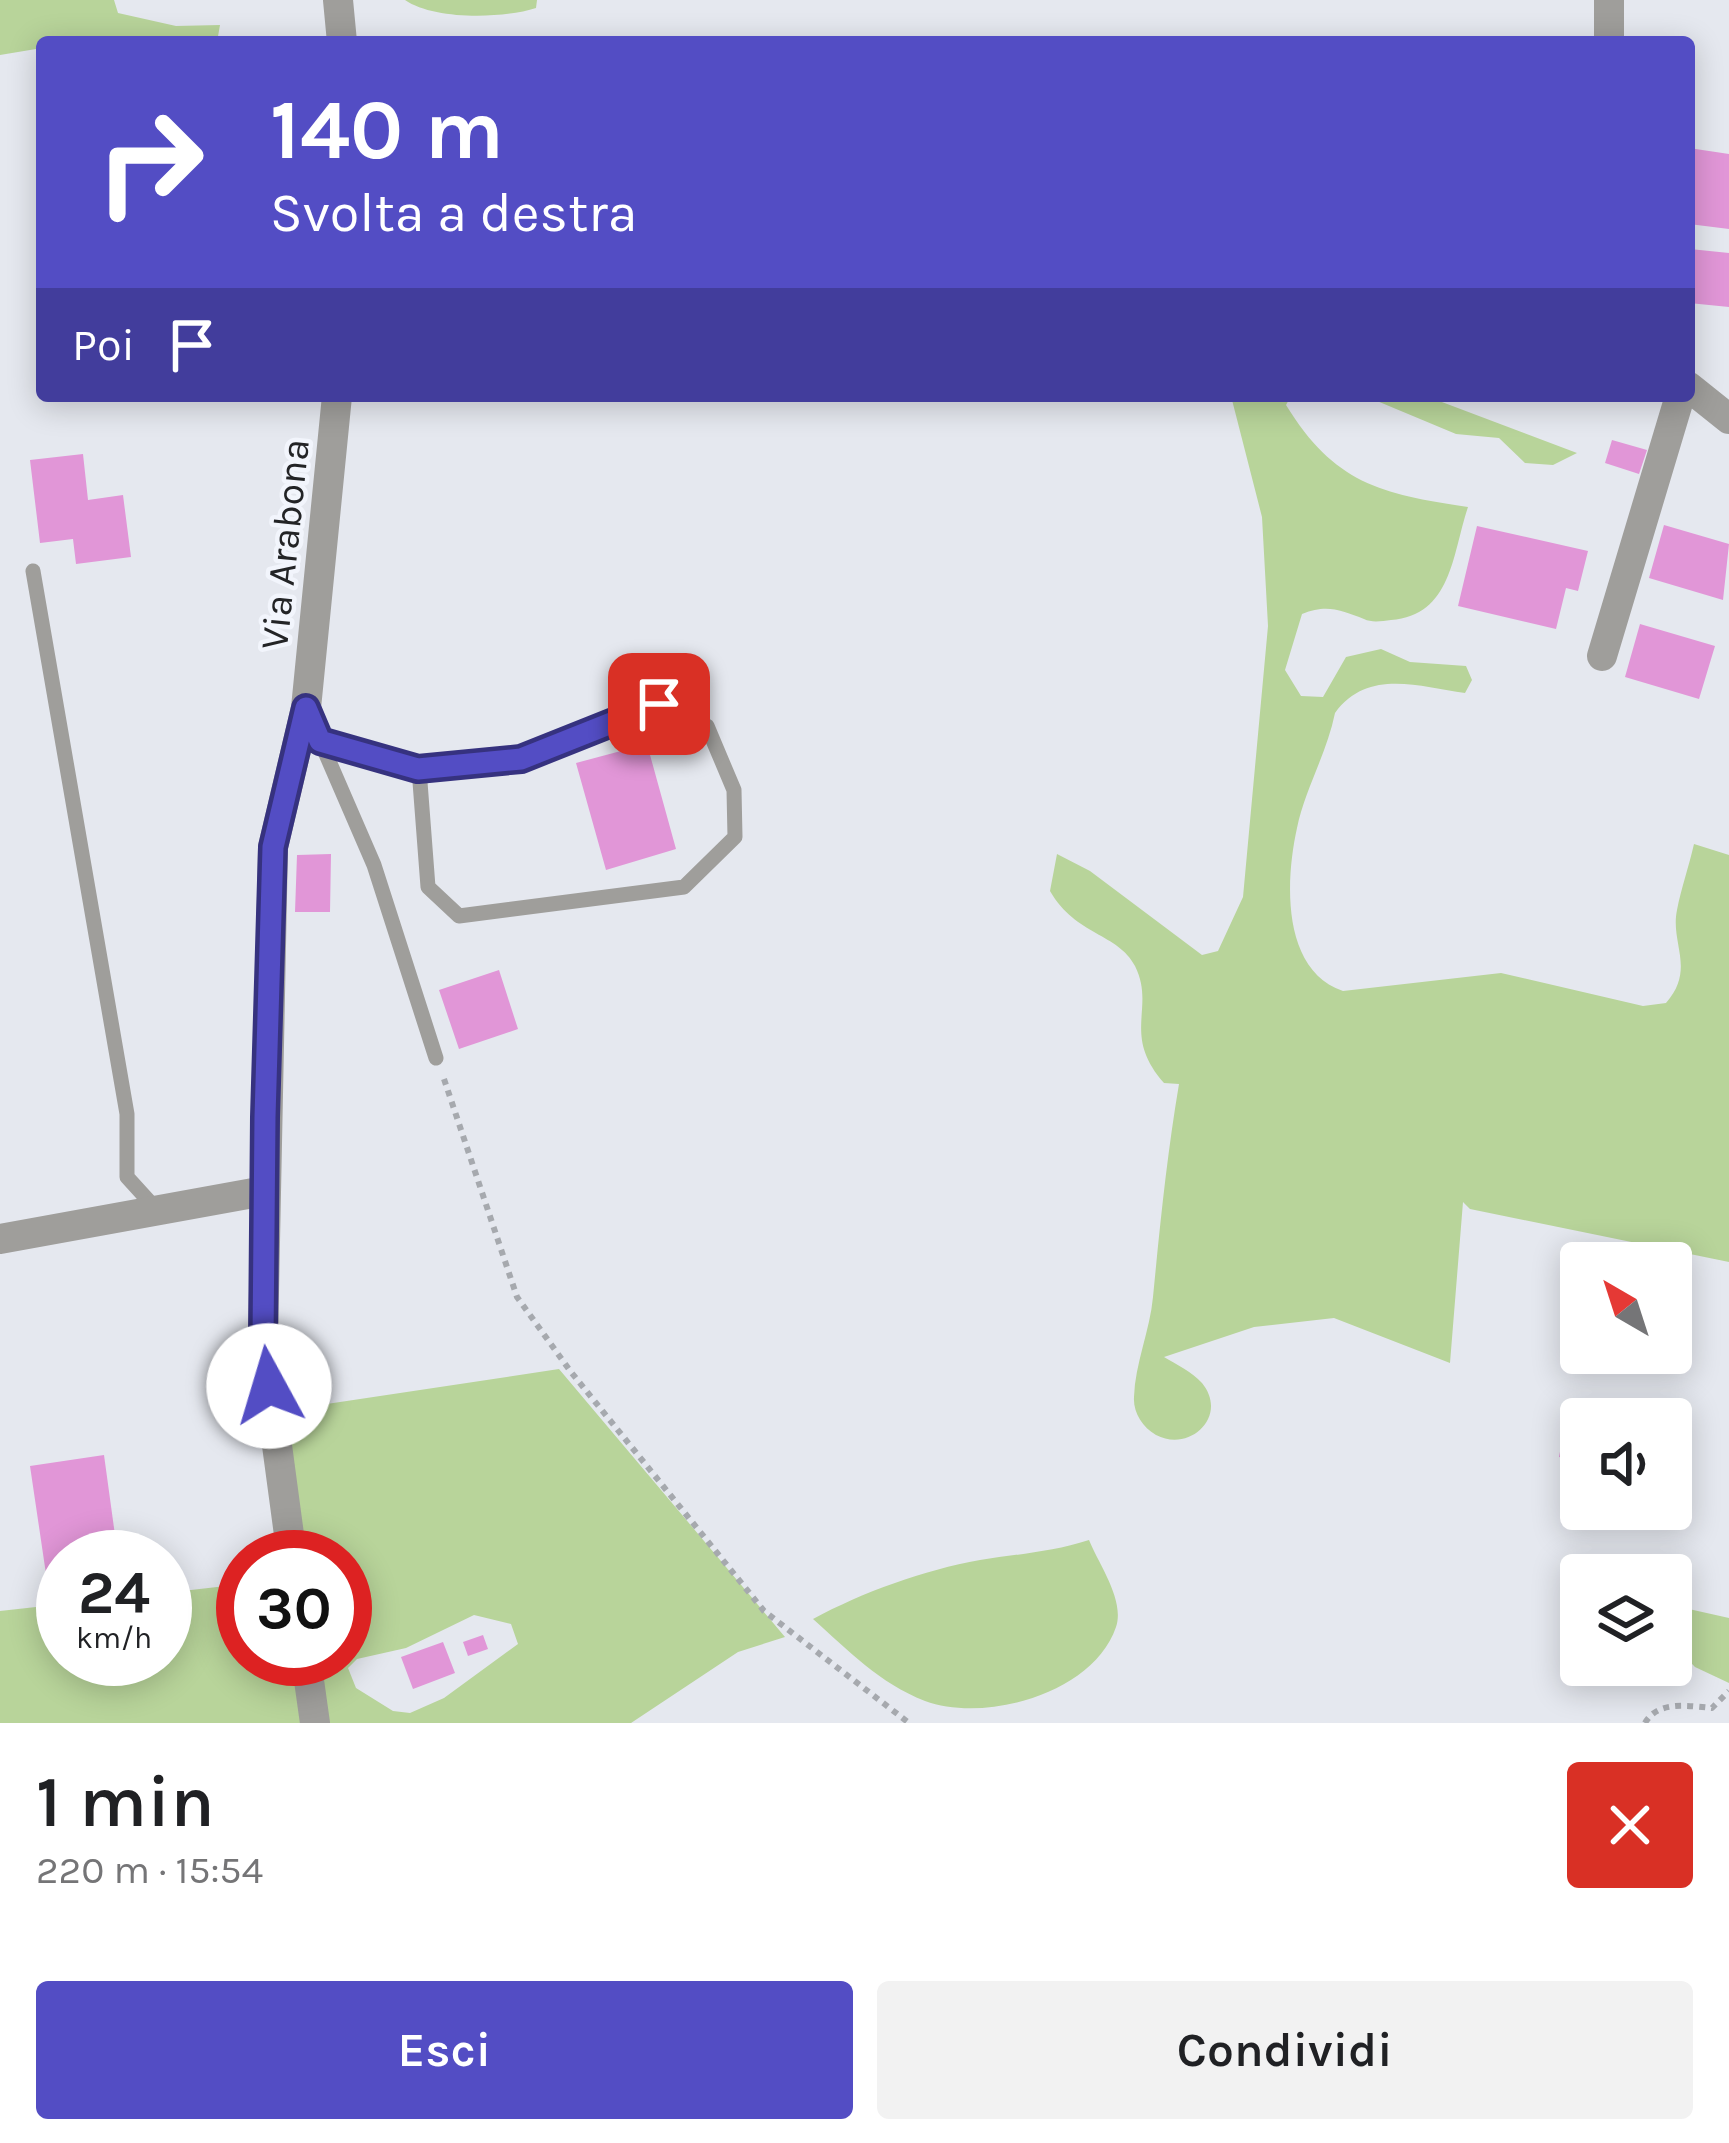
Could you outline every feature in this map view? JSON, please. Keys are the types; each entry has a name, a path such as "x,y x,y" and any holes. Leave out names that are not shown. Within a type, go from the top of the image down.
{"street":[{"path":"338,0 341,36"},
{"path":"1609,0 1609,36"},
{"path":"1695,392 1729,419"},
{"name":"Via Arabona","path":"288,1530 263,1341 273,847 306,708 336,402"},
{"path":"1602,656 1678,402"},
{"path":"0,1239 264,1191"},
{"path":"310,1686 315,1723"}],"lane":[{"path":"33,571 127,1114 128,1177 157,1210"},
{"path":"320,741 418,769 521,759 659,704 707,726 734,790 735,837 684,887 459,916 428,887 418,769"},
{"path":"306,708 374,865 436,1058"}],"path":[{"path":"436,1058 518,1297 531,1316 764,1610 909,1723"},
{"path":"1645,1723 1650,1714 1668,1706 1712,1708 1729,1691"}],"green space":[{"path":"0,0 114,0 118,13 176,26 220,25 218,36 36,36 36,49 0,55"},
{"path":"405,0 537,0 536,8 522,12 469,16 433,11"},
{"path":"1233,402 1288,402 1304,431 1341,468 1384,490 1468,507 1453,563 1427,607 1411,616 1377,621 1333,609 1302,614 1285,670 1301,696 1323,697 1346,657 1381,649 1410,662 1466,666 1472,680 1465,693 1379,685 1348,699 1335,713 1301,814 1290,898 1298,944 1308,964 1343,991 1501,973 1643,1006 1666,1003 1679,979 1677,910 1694,844 1729,855 1729,1262 1692,1254 1692,1242 1631,1242 1470,1209 1463,1202 1450,1363 1334,1318 1254,1327 1164,1357 1202,1383 1211,1408 1202,1428 1193,1435 1169,1439 1143,1423 1134,1397 1151,1309 1179,1084 1164,1083 1144,1050 1141,981 1128,955 1072,917 1050,891 1057,854 1090,871 1202,955 1218,951 1243,897 1268,626 1262,517"},
{"path":"1379,402 1442,402 1577,453 1553,465 1525,463 1499,438 1456,434"},
{"path":"559,1369 785,1637 738,1652 631,1723 322,1723 317,1686 355,1686 393,1711 410,1713 444,1698 518,1644 511,1624 474,1615 406,1648 372,1656 372,1530 296,1530 280,1411"},
{"path":"1089,1540 1114,1594 1116,1627 1104,1650 1085,1670 1034,1697 977,1708 925,1701 879,1676 813,1619 873,1591 937,1570"},
{"path":"216,1587 216,1686 301,1686 306,1723 0,1723 0,1611 36,1607 36,1686 192,1686 192,1590"},
{"path":"1692,1610 1729,1618 1729,1683 1695,1667"}],"building":[{"path":"1695,149 1729,154 1729,229 1695,225"},
{"path":"1695,250 1729,253 1729,307 1695,304"},
{"path":"1612,440 1647,450 1639,474 1605,463"},
{"path":"83,454 88,500 123,495 131,557 76,564 73,539 40,543 30,460"},
{"path":"1664,525 1729,544 1723,600 1649,578"},
{"path":"1477,526 1588,551 1578,591 1566,588 1556,629 1458,606"},
{"path":"1640,624 1715,646 1699,699 1625,677"},
{"path":"647,744 676,849 606,870 576,763"},
{"path":"331,854 330,912 295,912 297,855"},
{"path":"499,970 518,1029 459,1049 439,990"},
{"path":"104,1455 114,1530 39,1530 30,1466"},
{"path":"483,1635 488,1649 468,1656 463,1642"},
{"path":"443,1642 455,1673 413,1689 401,1657"}],"route":[{"path":"269,1386 263,1341 273,847 306,708 320,741 418,769 521,759 659,704"}]}
